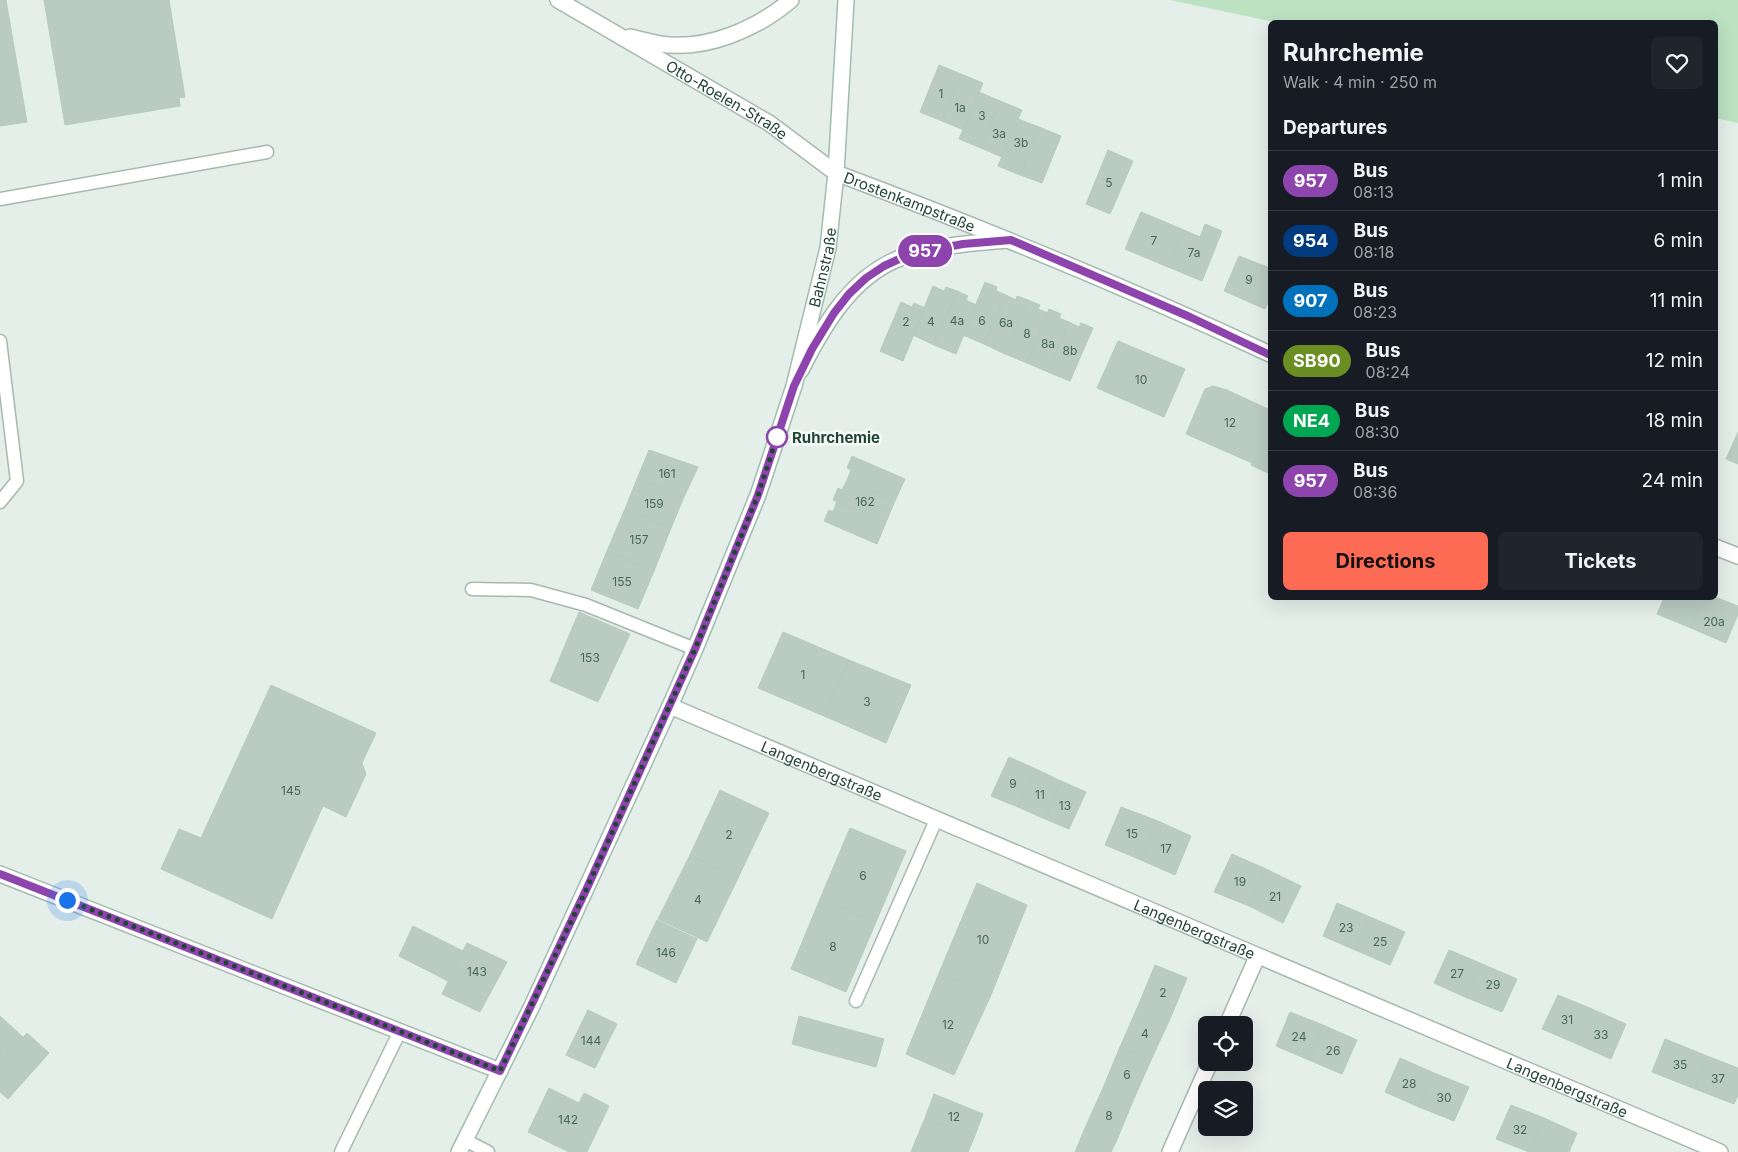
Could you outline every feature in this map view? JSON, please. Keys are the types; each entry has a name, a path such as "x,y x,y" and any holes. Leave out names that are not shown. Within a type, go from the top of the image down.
{"street":[{"name":"Otto-Roelen-Straße","path":"558,0 768,123 836,173"},
{"name":"Otto-Roelen-Straße","path":"614,33 661,44 709,42 755,25 776,12 790,0"},
{"name":"Bahnstraße","path":"462,1146 587,888 670,706 758,495 794,386 828,248 836,173 846,0"},
{"name":"Drostenkampstraße","path":"836,173 1011,240 1190,317 1268,353"},
{"name":"Drostenkampstraße","path":"794,386 812,349 834,313 849,294 872,274 910,254 963,244 1011,240"},
{"path":"1718,548 1738,556"},
{"name":"Langenbergstraße","path":"670,706 1257,957 1720,1152"},
{"path":"0,874 500,1071"},
{"path":"1231,1016 1257,957"},
{"path":"1170,1152 1206,1071"}],"lane":[{"path":"0,198 267,152"},
{"path":"0,342 17,482 0,502"},
{"path":"472,589 531,590 586,605 695,649"},
{"path":"856,1001 936,820"},
{"path":"341,1152 400,1031"},
{"path":"462,1146 488,1152"}],"green space":[{"path":"1170,0 1738,0 1738,123 1718,119 1718,20 1268,21"}],"building":[{"path":"0,0 6,0 27,122 0,126"},
{"path":"44,0 169,0 185,97 179,98 180,106 65,125"},
{"path":"939,65 961,74 942,121 920,112"},
{"path":"961,74 983,83 964,130 942,121"},
{"path":"979,92 1000,101 981,148 959,139"},
{"path":"1000,101 1022,110 1002,157 981,148"},
{"path":"1018,119 1039,127 1020,175 998,166"},
{"path":"1039,127 1061,136 1042,183 1020,175"},
{"path":"1108,150 1133,161 1110,214 1086,204"},
{"path":"1141,212 1184,230 1168,267 1125,249"},
{"path":"1205,224 1222,231 1202,281 1168,267 1184,230 1200,237"},
{"path":"1239,256 1268,267 1268,302 1265,309 1224,291"},
{"path":"985,282 997,287 996,291 1006,295 984,344 963,335"},
{"path":"933,286 944,291 946,287 957,291 934,345 913,335"},
{"path":"957,291 968,296 966,300 976,305 956,354 934,345"},
{"path":"1006,295 1016,300 1017,296 1028,300 1005,354 984,344"},
{"path":"1028,300 1040,305 1038,309 1048,313 1027,363 1005,354"},
{"path":"901,302 912,307 914,303 925,308 903,361 880,351"},
{"path":"1049,309 1061,314 1059,318 1069,322 1048,372 1027,363"},
{"path":"1069,322 1079,327 1081,323 1093,328 1070,381 1048,372"},
{"path":"1118,341 1185,369 1164,417 1097,388"},
{"path":"1213,386 1227,390 1268,409 1268,473 1251,465 1252,463 1186,434 1205,389"},
{"path":"1738,432 1738,464 1726,459"},
{"path":"649,450 698,467 684,497 637,479"},
{"path":"852,456 905,479 895,501 847,480 851,470 847,468"},
{"path":"637,479 684,497 671,528 625,509"},
{"path":"847,480 895,501 886,522 833,500 838,488 842,490"},
{"path":"837,501 886,522 877,544 824,521 829,510 833,512"},
{"path":"625,509 671,528 654,571 607,551"},
{"path":"607,551 654,571 638,609 591,590"},
{"path":"1718,598 1738,606 1738,614 1726,643 1691,628 1703,600 1718,600"},
{"path":"1663,600 1703,600 1691,628 1657,614"},
{"path":"579,612 630,634 598,702 550,681"},
{"path":"783,632 849,660 824,716 758,688"},
{"path":"849,660 911,685 886,743 824,716"},
{"path":"271,685 376,733 362,763 366,774 346,817 323,806 272,919 161,869 179,829 201,838"},
{"path":"1009,757 1036,769 1018,807 991,796"},
{"path":"1036,769 1061,781 1045,819 1018,807"},
{"path":"1061,781 1086,792 1069,829 1045,819"},
{"path":"720,790 769,813 738,878 690,855"},
{"path":"1121,807 1158,821 1141,860 1105,845"},
{"path":"1158,821 1191,836 1175,875 1141,860"},
{"path":"850,828 906,851 876,922 820,899"},
{"path":"1232,854 1266,869 1249,906 1214,892"},
{"path":"690,855 738,878 707,942 658,919"},
{"path":"1266,869 1301,886 1283,923 1249,906"},
{"path":"977,883 1027,905 991,995 939,973"},
{"path":"820,899 876,922 846,992 791,969"},
{"path":"1337,903 1370,917 1355,950 1323,936"},
{"path":"1370,917 1405,932 1390,965 1355,950"},
{"path":"657,920 697,939 676,983 636,964"},
{"path":"413,926 463,951 448,981 399,956"},
{"path":"467,943 507,962 480,1012 442,994"},
{"path":"1449,950 1480,963 1465,997 1434,983"},
{"path":"1480,963 1517,979 1502,1012 1465,997"},
{"path":"1155,965 1187,978 1170,1019 1138,1006"},
{"path":"939,973 991,995 954,1075 906,1054"},
{"path":"1558,995 1592,1009 1577,1044 1542,1029"},
{"path":"1138,1006 1170,1019 1151,1060 1120,1047"},
{"path":"1592,1009 1626,1024 1611,1059 1577,1044"},
{"path":"588,1010 617,1024 595,1068 566,1055"},
{"path":"1290,1012 1323,1025 1309,1060 1276,1046"},
{"path":"0,1016 23,1037 0,1063"},
{"path":"799,1016 884,1039 876,1067 792,1044"},
{"path":"1323,1025 1357,1040 1342,1074 1309,1060"},
{"path":"27,1033 49,1053 8,1099 0,1092 0,1063"},
{"path":"1665,1039 1707,1056 1695,1089 1652,1072"},
{"path":"1120,1047 1151,1060 1133,1101 1103,1088"},
{"path":"1707,1056 1738,1068 1738,1095 1734,1104 1695,1089"},
{"path":"1400,1058 1434,1073 1419,1107 1385,1092"},
{"path":"1434,1073 1469,1087 1454,1121 1419,1107"},
{"path":"549,1088 579,1103 584,1093 609,1106 587,1152 569,1152 528,1132"},
{"path":"1103,1088 1133,1101 1116,1142 1085,1128"},
{"path":"934,1094 983,1114 974,1138 925,1118"},
{"path":"1511,1105 1544,1118 1529,1152 1496,1139"},
{"path":"925,1118 974,1138 968,1152 940,1152 915,1142"},
{"path":"1544,1118 1577,1133 1569,1152 1529,1152"},
{"path":"1085,1128 1116,1142 1111,1152 1075,1152"},
{"path":"915,1142 940,1152 911,1152"}],"bus line":[{"name":"957","path":"0,874 253,972 500,1071 587,888 695,649 758,495 794,386 812,349 834,313 849,294 866,278 884,266 910,254 963,244 1011,240 1190,317 1268,354"}],"place":[{"name":"Ruhrchemie","path":"777,437"}],"route":[{"path":"67,900 500,1071 587,888 695,649 758,495 777,437"}]}
